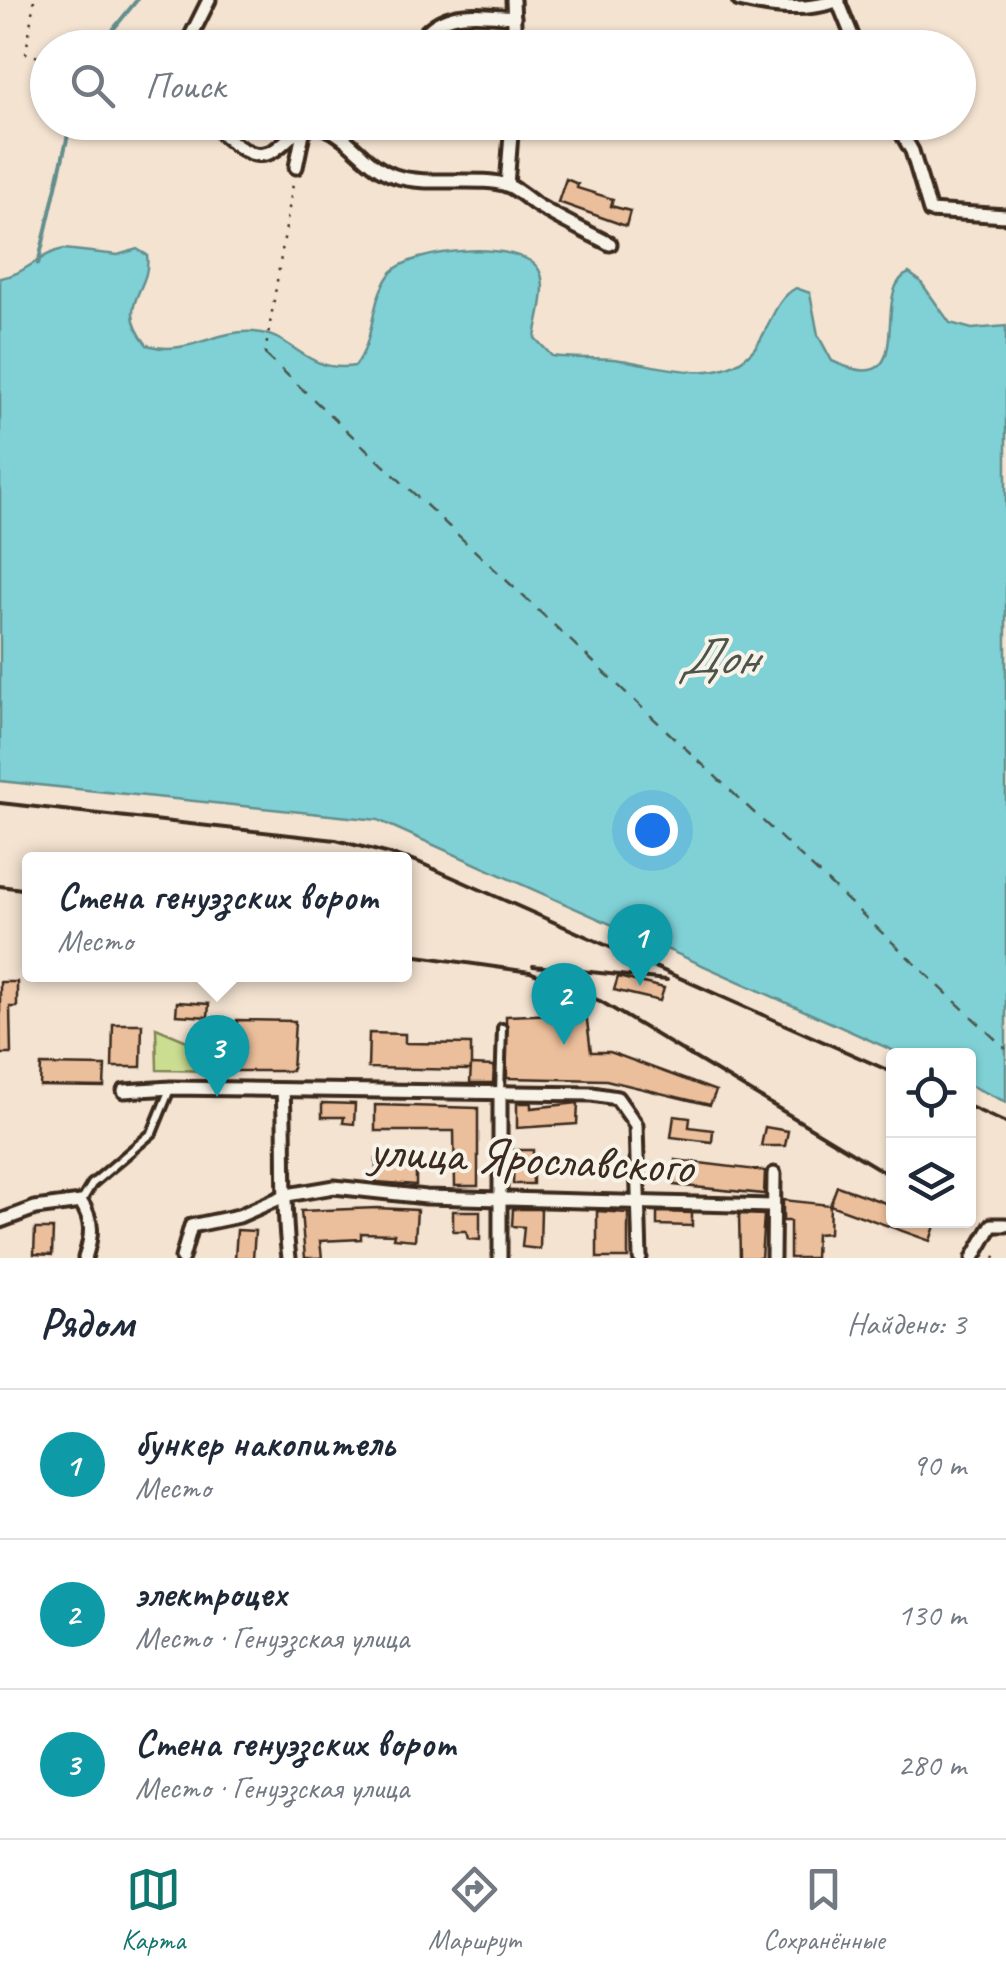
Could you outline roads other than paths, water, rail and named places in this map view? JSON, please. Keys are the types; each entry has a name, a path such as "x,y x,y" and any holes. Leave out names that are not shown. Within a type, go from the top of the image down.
{"street":[{"path":"194,30 210,0"},
{"path":"513,0 514,30"},
{"path":"738,0 768,7 838,0 850,30"},
{"path":"424,30 453,13 514,17"},
{"path":"231,140 247,154 263,156 283,148 288,140"},
{"path":"296,166 301,140"},
{"path":"348,140 370,166 398,178 508,185 610,244"},
{"path":"508,185 511,140"},
{"path":"906,140 930,210 1006,216"},
{"path":"124,1091 171,1088 592,1094 616,1098 636,1125 640,1258"},
{"path":"283,1090 284,1214 289,1258"},
{"path":"500,1094 500,1258"},
{"path":"773,1258 774,1174"},
{"name":"улица Ярославского","path":"182,1258 191,1226 239,1216 286,1194 334,1187 426,1198 773,1206"},
{"path":"0,1221 36,1208 80,1202 90,1215 92,1234 85,1258"},
{"path":"973,1258 992,1225 1006,1224"}],"lane":[{"path":"500,1094 502,1028"},
{"path":"80,1202 92,1184 152,1133 171,1088"}],"water":[{"name":"Дон","path":"64,249 118,255 137,249 147,255 133,318 147,345 175,348 227,334 254,332 280,340 312,360 338,367 355,366 362,356 379,296 390,274 419,258 466,251 511,254 529,260 539,270 543,294 535,338 552,356 717,370 748,355 775,310 796,288 810,293 818,335 832,361 860,370 877,368 885,357 897,283 909,273 920,281 950,323 972,329 1006,326 1006,1102 976,1088 976,1048 887,1048 378,820 0,781 0,278"}],"waterway":[{"path":"113,30 137,0"},
{"path":"38,264 67,140"}],"railway":[{"path":"0,803 336,840 382,852"},
{"path":"412,860 886,1069"},
{"path":"0,886 22,889"},
{"path":"412,955 530,972 600,1001 886,1173"},
{"path":"533,966 667,980"},
{"path":"976,1110 1006,1123"}],"place":[{"name":"бункер накопитель","path":"640,986"},
{"name":"электроцех","path":"564,1045"},
{"name":"Стена генуэзских ворот","path":"217,1097"}]}
